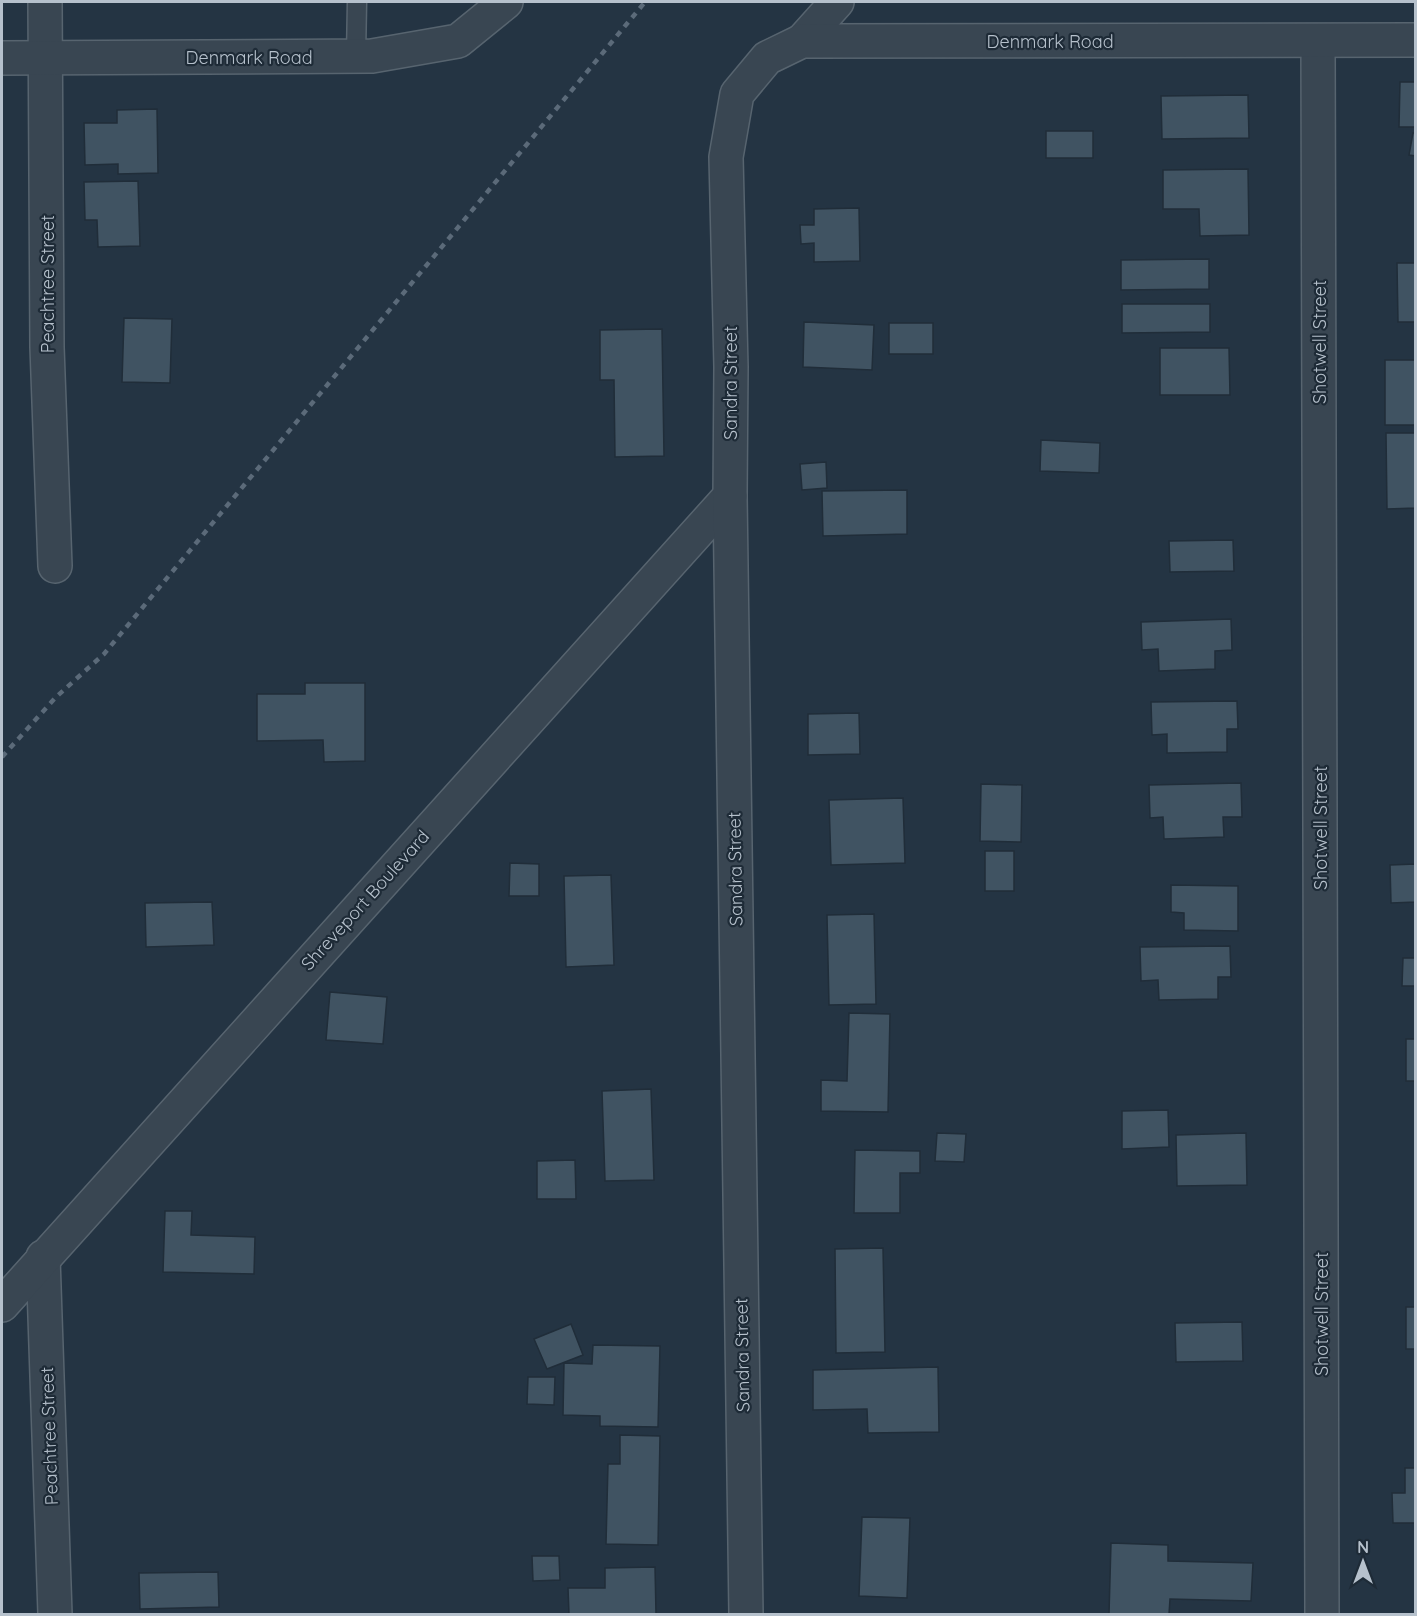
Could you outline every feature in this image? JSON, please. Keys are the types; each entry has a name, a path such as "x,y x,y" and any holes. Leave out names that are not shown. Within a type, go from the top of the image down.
{"street":[{"name":"Peachtree Street","path":"45,2 47,347 55,566"},
{"path":"802,41 837,2"},
{"name":"Denmark Road","path":"2,58 356,56 458,41 496,9"},
{"name":"Shotwell Street","path":"1318,40 1322,1614"},
{"name":"Denmark Road","path":"731,124 736,94 767,58 802,41 1416,40"},
{"name":"Sandra Street","path":"731,124 726,157 732,368 730,496 746,1614"},
{"name":"Shreveport Boulevard","path":"2,1305 730,496"},
{"name":"Peachtree Street","path":"43,1257 56,1614"}],"lane":[{"path":"356,56 357,2"}],"building":[{"path":"1400,82 1416,82 1416,127 1399,127"},
{"path":"1248,95 1249,138 1162,139 1161,96"},
{"path":"157,109 158,173 118,174 118,164 85,165 84,123 117,123 117,110"},
{"path":"1046,131 1093,131 1093,158 1046,158"},
{"path":"1413,133 1416,133 1416,156 1409,155"},
{"path":"1248,169 1249,235 1200,236 1199,209 1163,209 1163,170"},
{"path":"138,181 140,246 98,247 97,220 85,220 84,182"},
{"path":"859,208 860,261 814,262 814,243 801,244 800,225 814,225 814,209"},
{"path":"1209,259 1209,289 1121,290 1121,260"},
{"path":"1397,263 1416,263 1416,322 1398,322"},
{"path":"1122,304 1210,304 1210,332 1122,333"},
{"path":"124,318 172,319 170,383 122,382"},
{"path":"804,322 874,325 872,370 803,367"},
{"path":"889,323 933,323 933,354 889,354"},
{"path":"662,329 664,456 615,457 614,380 600,380 600,330"},
{"path":"1160,348 1229,348 1230,395 1160,395"},
{"path":"1385,360 1416,360 1416,425 1385,425"},
{"path":"1386,433 1416,433 1416,508 1387,509"},
{"path":"1041,440 1100,443 1099,473 1040,471"},
{"path":"826,462 827,488 802,490 800,464"},
{"path":"907,490 907,534 823,536 822,491"},
{"path":"1233,540 1234,571 1170,572 1169,541"},
{"path":"1231,619 1232,650 1215,651 1215,669 1159,671 1158,649 1142,650 1141,622"},
{"path":"305,683 365,683 365,761 324,762 323,740 257,741 257,694 305,694"},
{"path":"1237,701 1238,729 1227,729 1227,752 1167,753 1167,734 1152,735 1151,702"},
{"path":"859,713 860,754 808,755 808,714"},
{"path":"1241,783 1242,817 1223,817 1224,837 1164,839 1163,817 1150,818 1149,785"},
{"path":"981,784 1022,785 1021,842 980,841"},
{"path":"903,798 905,863 831,865 829,800"},
{"path":"985,851 1014,851 1014,891 985,891"},
{"path":"510,863 539,864 539,896 509,896"},
{"path":"1416,864 1416,902 1391,903 1390,865"},
{"path":"611,875 614,965 566,967 564,876"},
{"path":"1171,885 1238,886 1238,931 1184,930 1184,913 1171,912"},
{"path":"212,902 214,945 146,947 145,903"},
{"path":"874,914 876,1004 829,1005 827,915"},
{"path":"1230,946 1231,977 1218,977 1218,999 1159,1000 1158,980 1141,981 1140,947"},
{"path":"1403,958 1416,958 1416,986 1402,986"},
{"path":"330,992 387,997 383,1044 326,1040"},
{"path":"849,1013 890,1014 888,1112 821,1111 821,1080 847,1081"},
{"path":"1406,1039 1416,1039 1416,1081 1406,1081"},
{"path":"651,1089 654,1180 605,1181 602,1091"},
{"path":"1168,1110 1169,1147 1122,1149 1122,1111"},
{"path":"937,1133 966,1134 964,1162 935,1161"},
{"path":"1246,1133 1247,1185 1177,1186 1176,1135"},
{"path":"855,1150 920,1151 920,1173 900,1173 900,1213 854,1213"},
{"path":"575,1160 576,1199 537,1199 537,1161"},
{"path":"165,1211 192,1211 191,1235 255,1237 254,1274 163,1272"},
{"path":"883,1248 885,1352 836,1353 835,1249"},
{"path":"1406,1307 1416,1307 1416,1349 1406,1349"},
{"path":"1242,1322 1243,1361 1176,1362 1175,1323"},
{"path":"571,1324 583,1355 547,1369 534,1339"},
{"path":"593,1345 660,1346 658,1427 600,1426 600,1416 563,1415 564,1363 592,1364"},
{"path":"938,1367 939,1432 868,1433 867,1409 813,1410 813,1370"},
{"path":"528,1377 555,1377 554,1405 527,1404"},
{"path":"620,1435 660,1436 658,1545 606,1544 608,1464 620,1464"},
{"path":"1405,1468 1416,1468 1416,1523 1393,1523 1392,1493 1405,1493"},
{"path":"862,1517 910,1518 907,1598 859,1596"},
{"path":"1111,1543 1168,1545 1168,1561 1253,1563 1251,1601 1170,1599 1169,1614 1109,1614"},
{"path":"532,1556 559,1556 560,1580 533,1581"},
{"path":"655,1567 656,1614 569,1614 568,1588 605,1588 605,1568"},
{"path":"218,1572 219,1607 140,1609 139,1573"}],"railway":[{"path":"2,757 56,697 104,654 645,2"}]}
